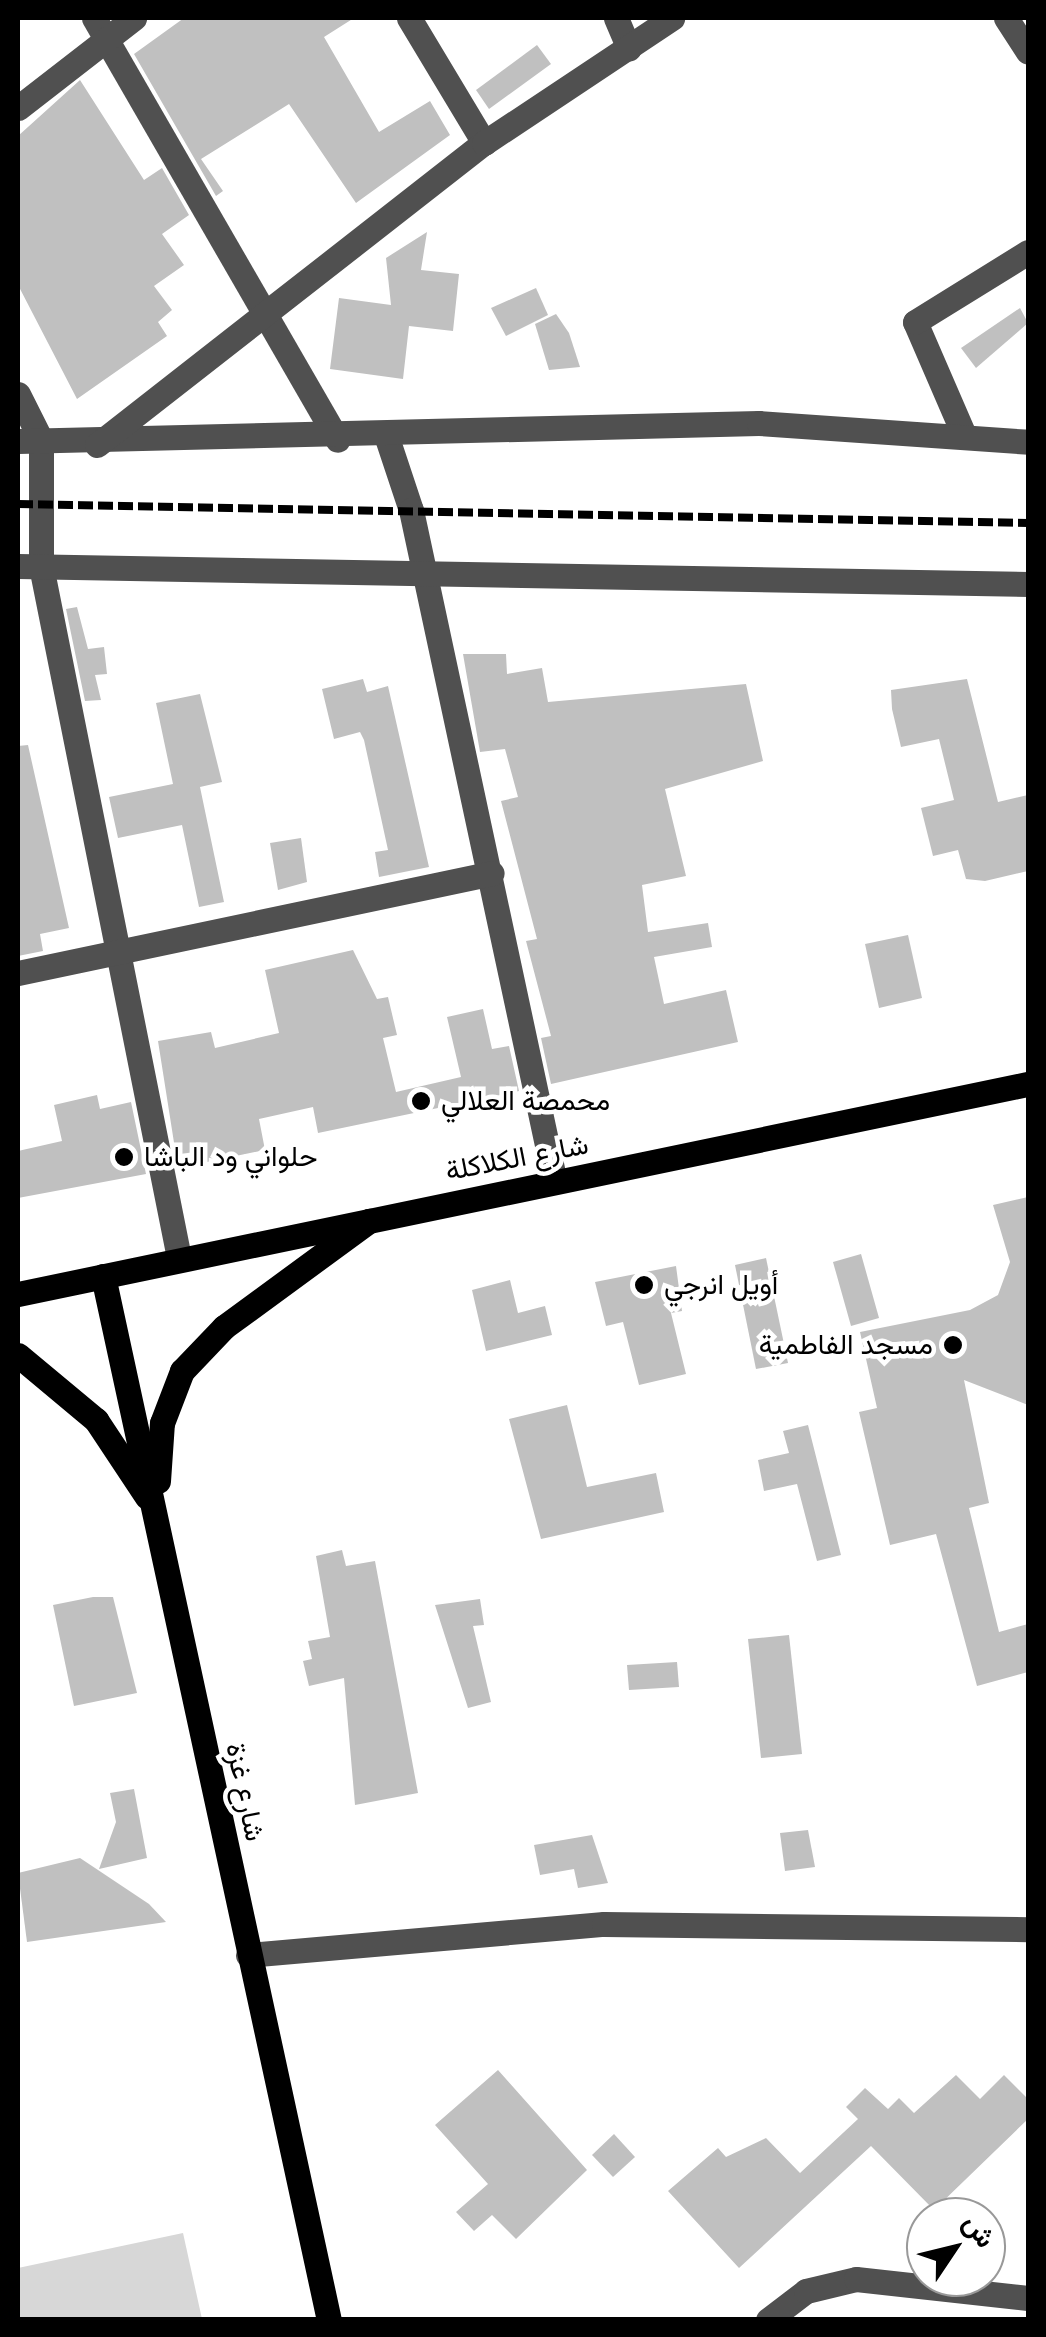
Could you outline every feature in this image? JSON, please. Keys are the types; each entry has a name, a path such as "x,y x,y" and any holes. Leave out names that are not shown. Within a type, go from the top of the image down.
{"main road":[{"name":"شارع الكلاكلة","path":"18,1294 378,1215 1028,1084"},
{"path":"156,1511 162,1423 182,1371 224,1327 378,1215"},
{"name":"شارع غزة","path":"104,1276 328,2320"},
{"path":"18,1355 96,1420 156,1511"}],"street":[{"path":"18,108 100,27 134,18"},
{"path":"410,18 484,143"},
{"path":"616,18 629,48"},
{"path":"97,445 260,310 484,143 672,18"},
{"path":"1006,18 1028,52"},
{"path":"100,27 338,440"},
{"path":"964,436 915,322 1028,252"},
{"path":"18,394 29,440 29,566 124,951 179,1258"},
{"path":"29,440 97,445 338,440 759,423 1028,442"},
{"path":"387,438 424,574 492,873 555,1182"},
{"path":"29,566 1028,584"},
{"path":"18,973 492,873"},
{"path":"248,1954 604,1924 1028,1929"},
{"path":"768,2320 806,2291 856,2279 1028,2298"}],"shaded area":[{"path":"183,2233 202,2319 18,2319 18,2268"}],"building":[{"path":"184,18 354,18 324,37 379,132 430,101 450,135 356,203 289,104 201,159 223,191 216,196 134,54"},
{"path":"537,45 551,64 489,109 476,90"},
{"path":"80,80 144,180 162,168 189,215 162,234 184,265 154,286 172,310 158,322 167,336 77,399 18,285 18,136"},
{"path":"427,232 421,270 459,274 453,331 409,326 403,379 330,369 339,298 391,305 386,258"},
{"path":"536,288 548,315 506,336 491,308"},
{"path":"1020,308 1028,323 976,368 961,348"},
{"path":"556,314 569,333 580,367 549,370 535,324"},
{"path":"77,607 88,649 104,647 107,674 95,675 101,700 85,701 66,609"},
{"path":"463,654 506,654 507,674 542,668 548,702 746,684 763,761 665,789 686,876 642,885 648,932 708,923 712,947 654,957 664,1004 726,990 738,1042 551,1084 541,1038 551,1036 526,941 537,939 501,801 518,797 505,749 480,752"},
{"path":"363,679 367,692 388,686 429,867 379,877 375,852 388,850 364,740 360,732 334,739 322,689"},
{"path":"967,679 998,802 1028,795 1028,871 985,881 966,879 958,850 933,856 921,808 954,800 939,739 901,747 892,709 891,690"},
{"path":"200,694 222,782 200,787 224,902 199,907 182,825 118,838 109,797 173,784 156,703"},
{"path":"28,745 69,928 40,934 43,951 18,956 18,746"},
{"path":"301,838 307,882 278,890 270,843"},
{"path":"908,935 922,998 879,1008 865,944"},
{"path":"353,950 377,999 388,997 397,1035 383,1038 396,1092 461,1077 447,1017 483,1009 492,1049 509,1046 519,1091 318,1133 313,1107 259,1119 265,1150 178,1168 158,1041 211,1032 215,1048 279,1033 265,970"},
{"path":"97,1095 100,1109 131,1102 146,1174 18,1198 18,1151 62,1141 54,1105"},
{"path":"1028,1197 1028,1405 964,1380 989,1503 969,1508 999,1632 1028,1624 1028,1672 977,1686 936,1534 890,1545 859,1412 877,1408 860,1332 970,1310 998,1295 1010,1262 993,1205"},
{"path":"861,1254 879,1318 851,1326 833,1262"},
{"path":"766,1258 788,1363 756,1369 735,1265"},
{"path":"676,1266 682,1311 671,1313 686,1374 639,1385 623,1322 606,1326 595,1282"},
{"path":"510,1280 518,1313 545,1306 552,1335 486,1351 472,1290"},
{"path":"567,1405 587,1487 656,1473 664,1512 541,1539 509,1419"},
{"path":"808,1425 841,1555 817,1561 797,1484 764,1491 758,1460 789,1453 783,1431"},
{"path":"342,1550 346,1566 375,1561 418,1793 355,1805 344,1678 309,1686 303,1661 312,1659 308,1641 330,1637 316,1556"},
{"path":"113,1597 137,1693 74,1706 53,1605"},
{"path":"480,1599 484,1625 473,1626 491,1702 468,1708 435,1605"},
{"path":"789,1635 802,1754 761,1758 748,1639"},
{"path":"677,1662 679,1687 629,1690 627,1665"},
{"path":"134,1789 147,1858 99,1869 116,1822 110,1793"},
{"path":"808,1830 815,1867 785,1871 780,1833"},
{"path":"592,1835 608,1883 578,1888 574,1869 540,1875 534,1845"},
{"path":"80,1858 149,1904 166,1922 27,1942 18,1873"},
{"path":"498,2070 587,2170 516,2239 492,2215 474,2231 456,2212 488,2184 435,2125"},
{"path":"956,2075 980,2099 1004,2075 1028,2099 1028,2119 947,2197 921,2197 871,2146 739,2268 668,2191 718,2148 726,2157 766,2138 800,2173 858,2119 846,2107 865,2088 888,2109 899,2098 914,2113"},
{"path":"614,2134 635,2157 613,2177 592,2155"}],"railway":[{"path":"18,504 1028,523"}],"place":[{"name":"محمصة العلالي","path":"421,1101"},
{"name":"حلواني ود الباشا","path":"124,1157"},
{"name":"أويل انرجي","path":"644,1285"},
{"name":"مسجد الفاطمية","path":"953,1345"}]}
